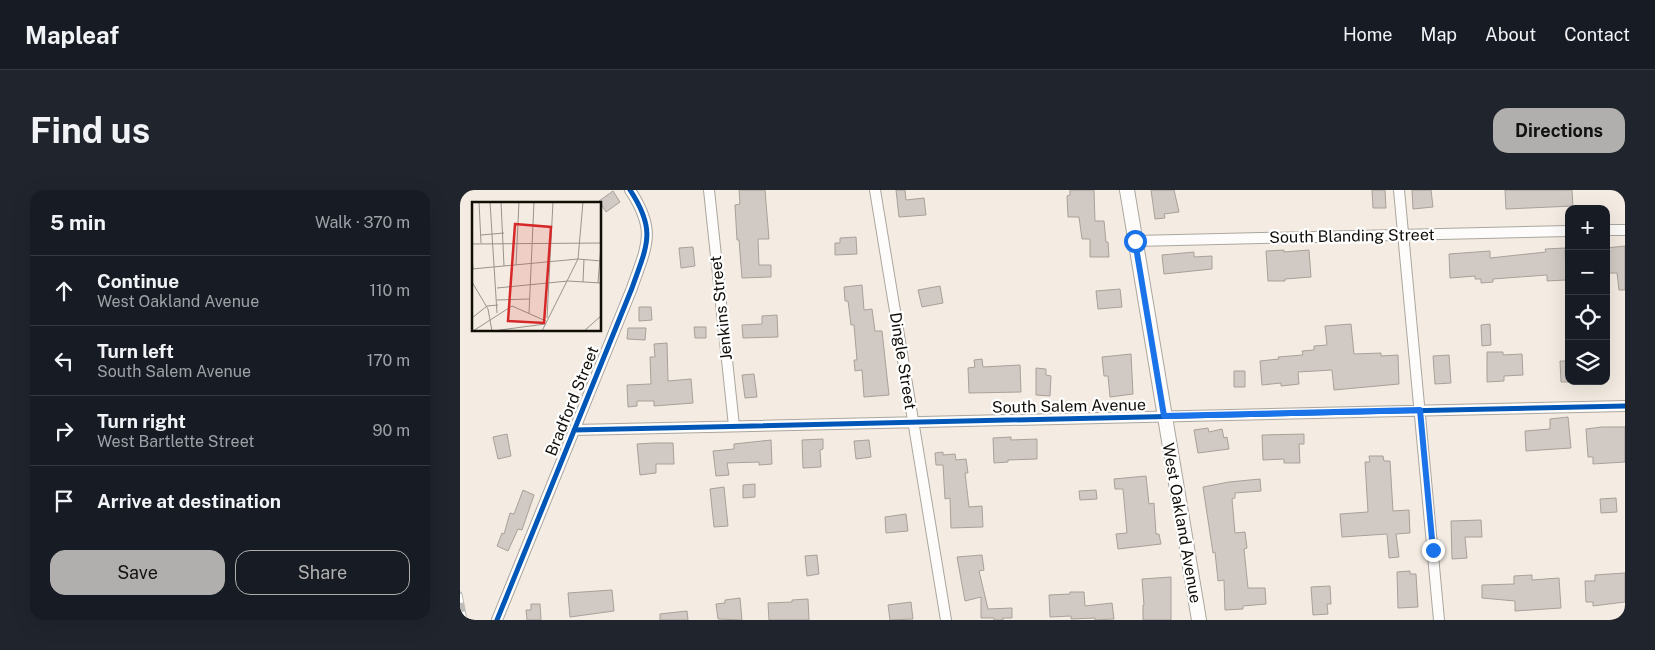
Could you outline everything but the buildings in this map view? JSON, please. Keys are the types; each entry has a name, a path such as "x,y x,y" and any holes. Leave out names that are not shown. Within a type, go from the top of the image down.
{"street":[{"name":"Bradford Street","path":"497,620 632,288 645,250 647,236 645,218 641,207 630,190"},
{"name":"Jenkins Street","path":"709,190 734,426"},
{"name":"Dingle Street","path":"875,190 946,620"},
{"name":"West Oakland Avenue","path":"1126,190 1199,620"},
{"path":"1400,190 1439,620"},
{"path":"1610,230 1625,230"},
{"name":"South Blanding Street","path":"1135,241 1565,231"},
{"name":"South Salem Avenue","path":"574,430 1625,406"}],"railway":[{"path":"460,594 465,620"}],"cycle path":[{"path":"497,620 642,260 647,238 646,228 644,217 630,190"},
{"path":"574,430 1625,406"}],"route":[{"path":"1135,241 1164,416 1420,410 1433,550"}]}
